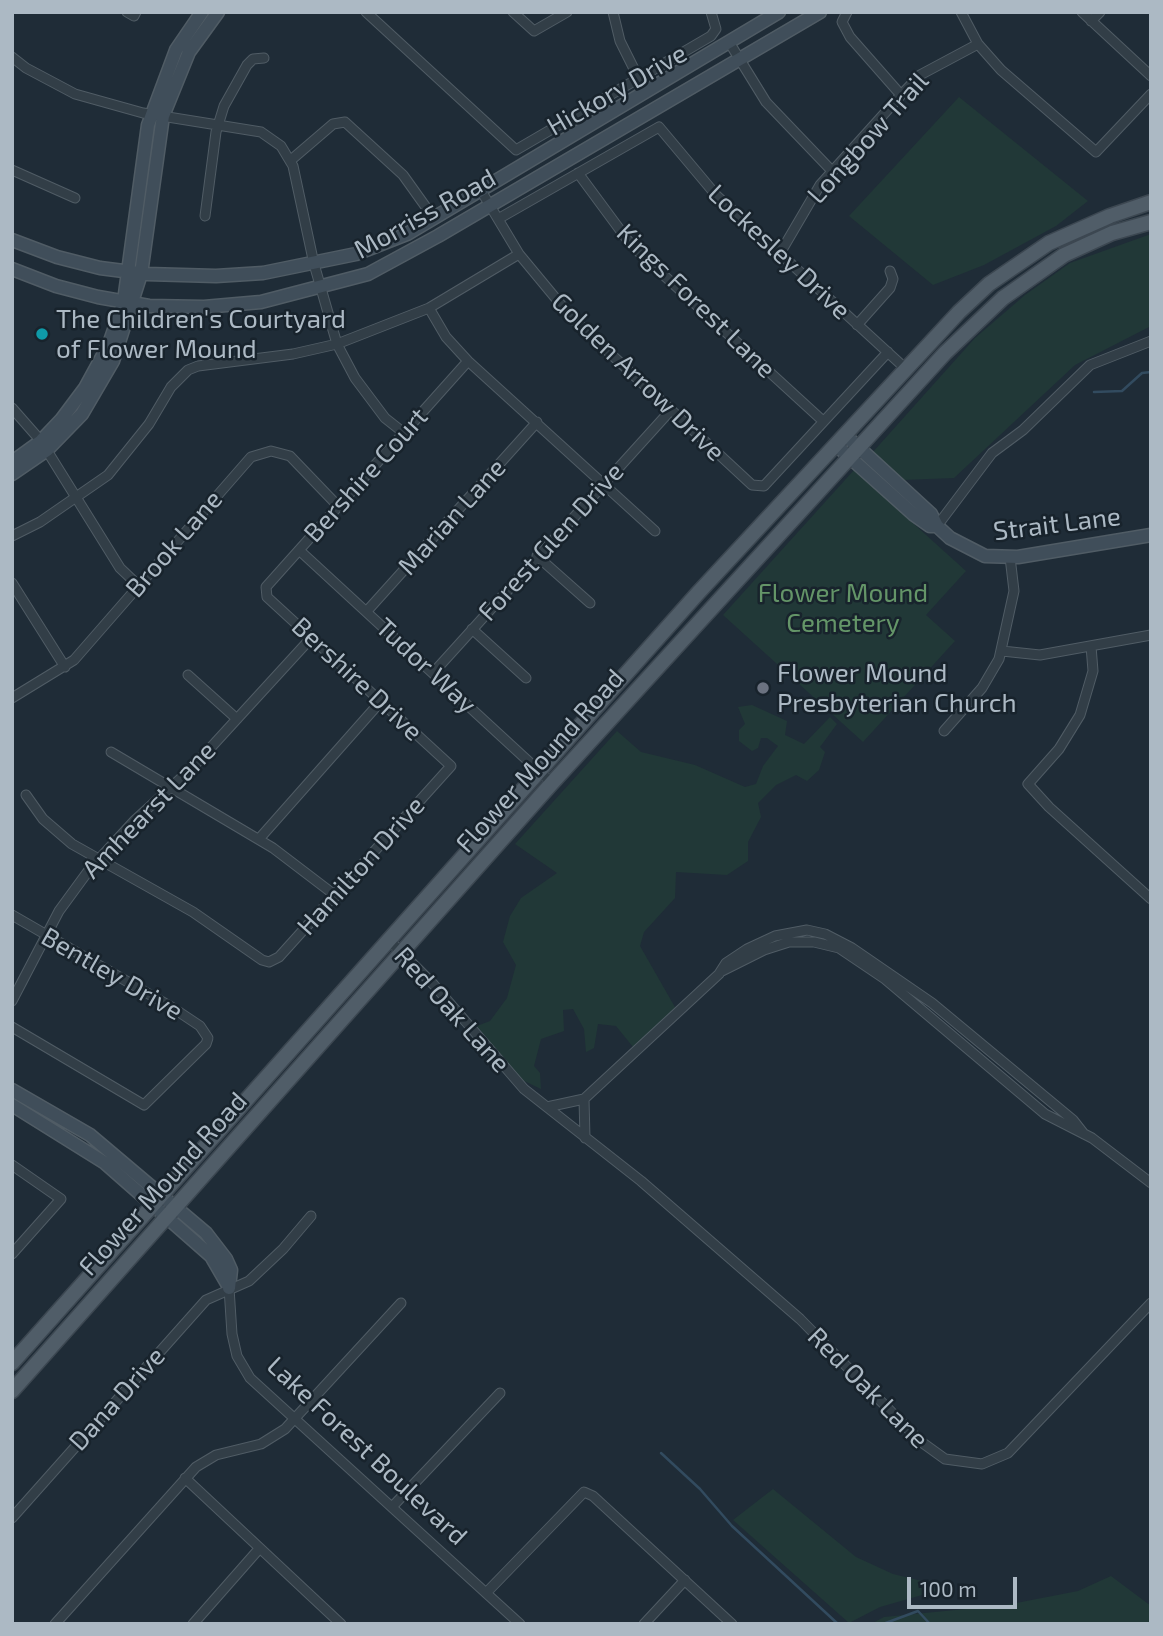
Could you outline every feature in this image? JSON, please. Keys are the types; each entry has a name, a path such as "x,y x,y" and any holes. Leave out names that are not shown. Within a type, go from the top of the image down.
{"main road":[{"path":"12,474 82,415 113,361 134,273 157,115 176,50 202,12"},
{"path":"157,115 189,52 218,12"},
{"name":"Morriss Road","path":"12,240 57,257 134,273 244,274 314,264 376,247 433,217 779,12"},
{"name":"Morriss Road","path":"12,269 56,286 128,303 204,307 261,302 322,288 380,268 820,12"},
{"path":"1112,233 1144,214 1149,203"},
{"name":"Flower Mound Road","path":"12,1363 698,593 975,297 1029,257 1073,232 1149,203"},
{"name":"Flower Mound Road","path":"12,1391 552,783 945,353 1003,298 1064,255 1112,233 1151,222"},
{"name":"Strait Lane","path":"841,440 913,514 980,554 1010,557 1151,535"},
{"path":"12,462 44,446"},
{"path":"698,593 713,606"},
{"name":"Lake Forest Boulevard","path":"12,1090 90,1135 158,1200"},
{"name":"Lake Forest Boulevard","path":"12,1105 95,1154 172,1211 211,1256 229,1288"}],"street":[{"name":"Hickory Drive","path":"366,12 516,150 711,36 716,29 711,12"},
{"path":"513,12 534,31 567,12"},
{"path":"613,12 620,41 638,77"},
{"path":"961,12 978,44 1025,93 1096,152 1151,94"},
{"path":"1082,12 1151,76"},
{"path":"1091,21 1100,12"},
{"path":"845,14 842,22 858,46 901,95"},
{"path":"729,42 766,102 832,172"},
{"name":"Longbow Trail","path":"779,255 811,198 901,95 920,75 978,44"},
{"path":"12,57 26,68 75,93 157,115 267,135 291,160 314,264 337,344 355,378 385,418 404,433"},
{"path":"205,216 218,124 241,73 253,59 264,58"},
{"path":"291,160 333,124 345,122 404,175 433,217"},
{"name":"Lockesley Drive","path":"578,173 659,127 716,195 906,369"},
{"path":"12,170 75,198"},
{"path":"498,219 578,173"},
{"name":"Kings Forest Lane","path":"578,173 623,234 646,259 822,421"},
{"name":"Golden Arrow Drive","path":"480,188 519,254 590,337 752,485 764,486 822,421"},
{"path":"12,537 77,498 108,475 124,457 171,387 188,370 198,366 293,354 337,344 429,308 519,254"},
{"path":"857,324 890,288 893,279 890,271"},
{"path":"429,308 446,337 468,361 655,531"},
{"path":"937,526 992,453 1023,430 1090,365 1151,341"},
{"path":"822,421 888,352"},
{"name":"Bershire Court","path":"266,591 266,587 468,361"},
{"path":"12,408 44,446 121,568 139,586"},
{"name":"Forest Glen Drive","path":"433,673 670,411"},
{"name":"Marian Lane","path":"367,611 537,422"},
{"name":"Brook Lane","path":"12,698 65,667 139,586 233,474 260,453 271,451 290,456 338,506"},
{"name":"Tudor Way","path":"299,550 552,783"},
{"path":"537,556 590,603"},
{"path":"944,731 982,688 1002,651 1014,591 1010,557"},
{"path":"12,583 65,667"},
{"name":"Bershire Drive","path":"266,591 267,597 451,766"},
{"path":"472,629 526,678"},
{"path":"1002,651 1040,654 1151,635"},
{"name":"Amhearst Lane","path":"12,1001 45,936 98,859 172,787 312,637"},
{"path":"1091,646 1093,671 1080,715 1059,749 1028,784 1049,807 1151,899"},
{"path":"188,675 237,719"},
{"path":"259,839 382,700"},
{"path":"111,752 259,839 305,869 336,896"},
{"name":"Hamilton Drive","path":"98,859 193,912 269,962 279,957 336,896 451,766"},
{"path":"26,795 49,826 98,859"},
{"name":"Bentley Drive","path":"12,915 173,1008 200,1026 208,1038 148,1103 139,1104 12,1027"},
{"name":"Red Oak Lane","path":"388,940 456,1008 524,1089 641,1181 800,1319 920,1441 945,1460 982,1464 1008,1453 1151,1303"},
{"path":"547,1107 584,1099 722,971 764,950 789,942 814,942 839,948 901,992 1045,1114 1084,1134 1151,1183"},
{"path":"584,1099 585,1138"},
{"path":"12,1165 55,1191 61,1199 12,1254"},
{"name":"Dana Drive","path":"12,1518 206,1300 249,1281 266,1268 311,1216"},
{"name":"Lake Forest Boulevard","path":"229,1288 232,1334 237,1356 250,1378 520,1624"},
{"path":"55,1624 185,1478 207,1459 273,1438 295,1418 401,1303"},
{"path":"392,1507 500,1393"},
{"path":"185,1478 341,1624"},
{"path":"486,1593 584,1492 593,1496 732,1624"},
{"path":"193,1624 260,1549"},
{"path":"644,1624 685,1580"}],"green space":[{"path":"959,97 1088,201 1056,226 984,265 933,285 849,216"},
{"path":"1151,234 1151,326 1075,365 954,478 902,480 872,453 975,338 1025,295 1070,263"},
{"name":"Flower Mound Cemetery","path":"854,470 966,571 926,615 955,641 863,742 723,615"},
{"path":"752,705 787,721 785,735 804,744 830,717 837,724 820,747 825,752 819,770 807,781 796,775 776,785 758,803 761,817 748,842 748,861 727,875 676,872 675,898 644,932 640,946 676,1009 633,1047 616,1026 598,1024 594,1048 586,1052 584,1029 573,1009 563,1010 564,1031 541,1039 534,1066 540,1073 541,1089 520,1079 477,1026 490,1021 507,998 516,965 503,942 510,916 521,898 557,873 515,844 617,731 641,752 695,765 745,787 756,784 763,766 778,746 767,738 761,738 758,748 752,751 739,741 739,730 745,724 738,707"},
{"path":"773,1489 856,1557 893,1574 930,1583 936,1591 880,1607 849,1623 733,1520"},
{"path":"1111,1576 1151,1606 1151,1624 871,1624 884,1617 1006,1605 1078,1591"}],"waterway":[{"path":"1094,392 1122,391 1142,373 1151,372"},
{"path":"661,1453 700,1489 732,1526 838,1624"},
{"path":"883,1624 918,1611 930,1624"}],"place":[{"name":"The Children's Courtyard of Flower Mound","path":"42,334"},
{"name":"Flower Mound Presbyterian Church","path":"763,688"}]}
